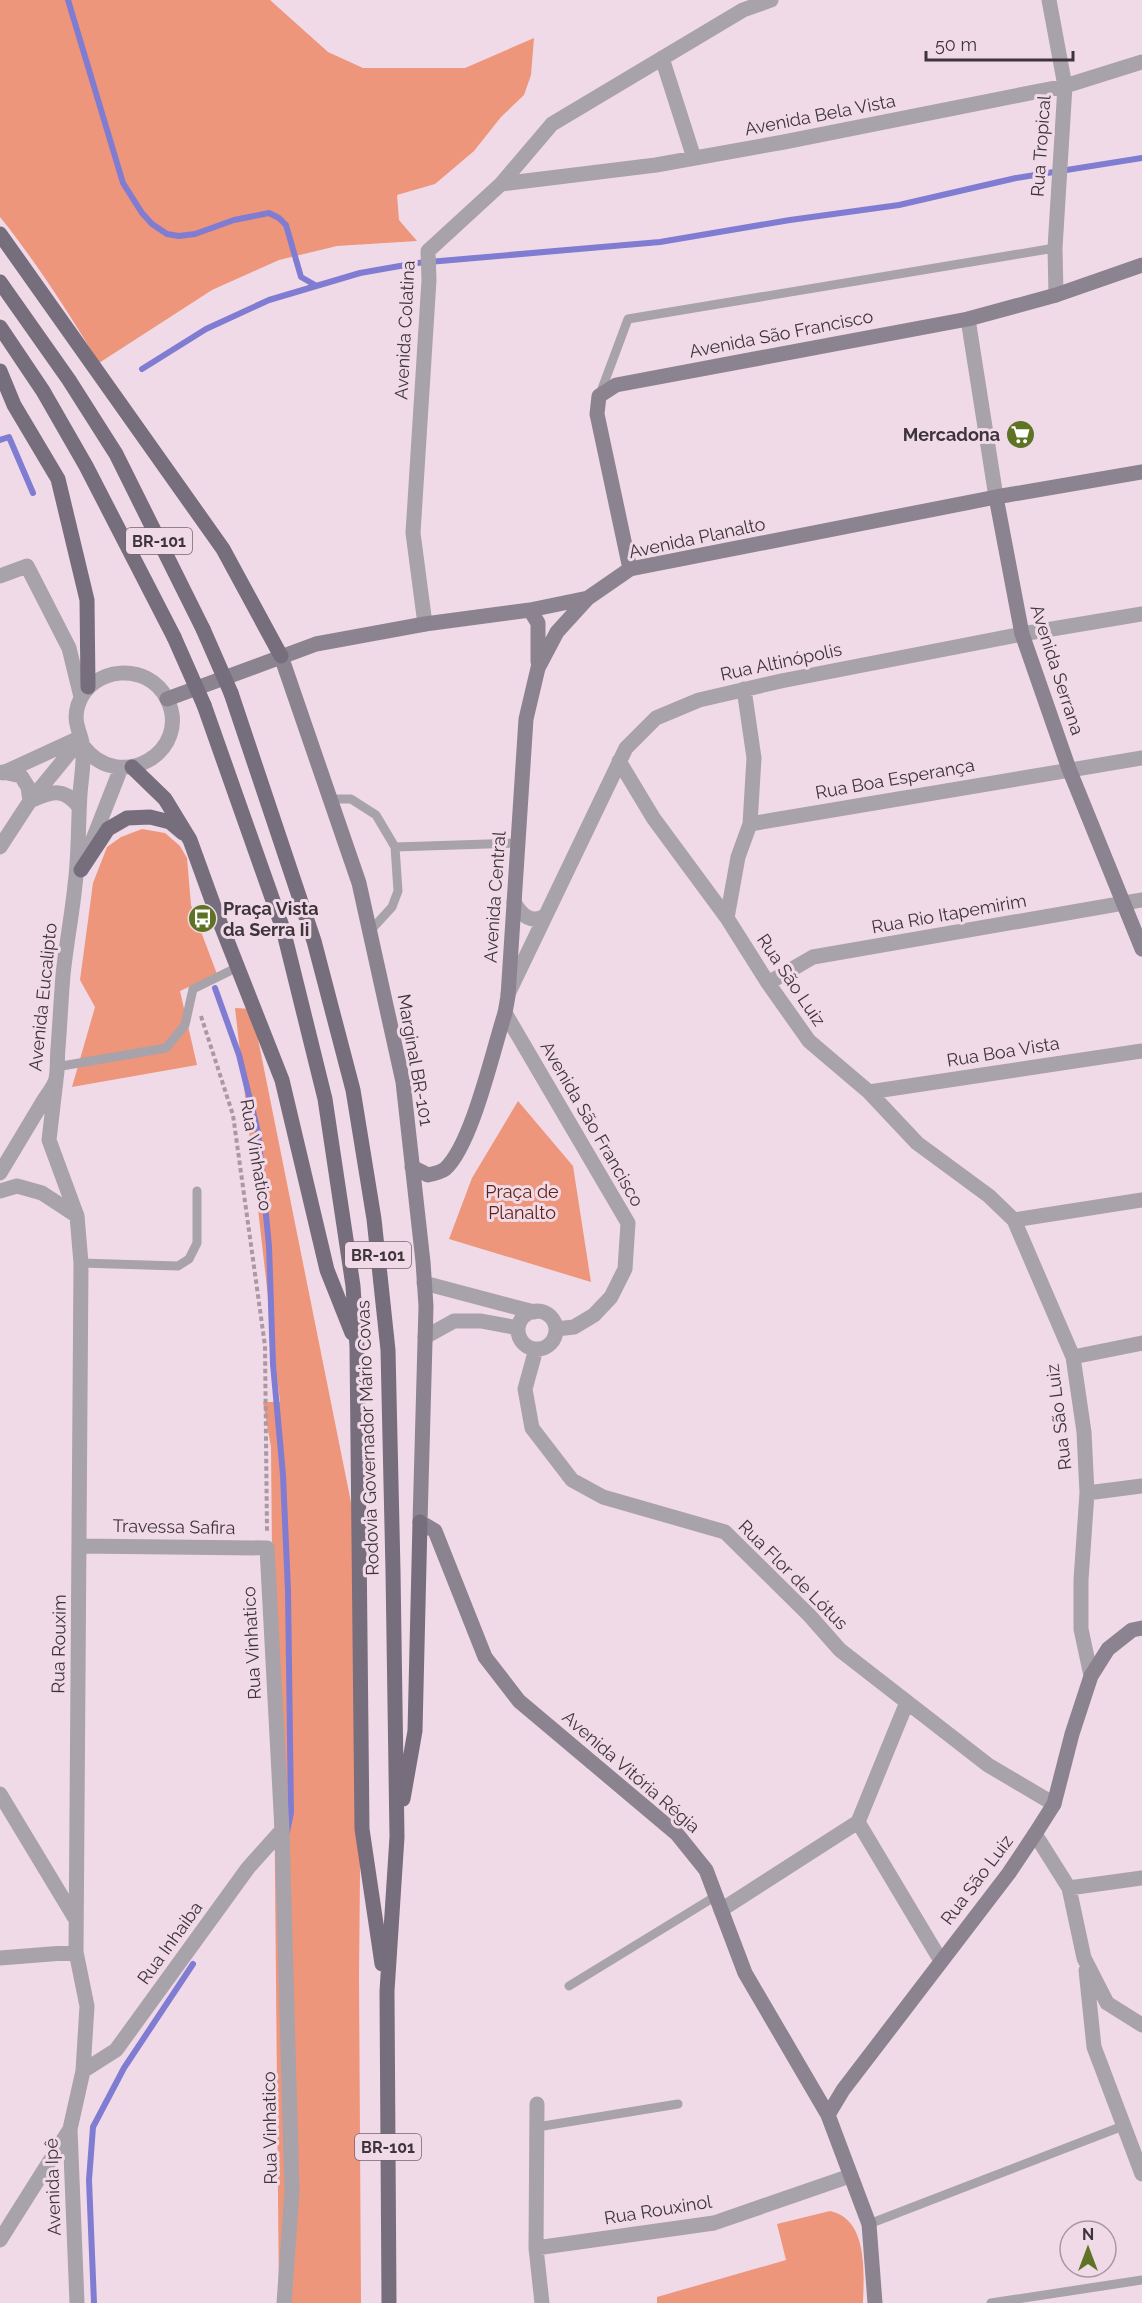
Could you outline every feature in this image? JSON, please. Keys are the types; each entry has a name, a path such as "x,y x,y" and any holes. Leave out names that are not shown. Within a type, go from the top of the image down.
{"main road":[{"path":"0,234 223,549 281,656"},
{"name":"Rodovia Governador Mário Covas","path":"0,282 69,380 116,454 203,629 231,693 317,953 353,1090 374,1220 388,1350 397,1837 387,1991 389,2303"},
{"name":"Rodovia Governador Mário Covas","path":"0,327 43,391 86,466 174,637 204,705 283,929 325,1099 353,1286 357,1347 362,1829 387,1991"},
{"path":"0,371 14,405 58,479 87,600 85,692"},
{"path":"127,767 165,799 190,840 282,1080 327,1270 357,1347"},
{"path":"79,876 108,829 127,818 150,817 170,822 190,840"},
{"path":"397,1837 415,1731 420,1522"}],"street":[{"name":"Avenida Colatina","path":"425,624 413,533 429,280 428,251 501,184 552,124 744,10 771,0"},
{"name":"Rua Tropical","path":"1049,0 1065,86 1055,249 1056,295"},
{"path":"662,58 694,158"},
{"name":"Avenida Bela Vista","path":"501,184 656,165 694,158 1065,86 1142,62"},
{"name":"Avenida São Francisco","path":"599,396 616,385 968,319 1056,295 1142,265"},
{"name":"Avenida Serrana","path":"968,319 996,497 1022,634 1069,769 1142,949"},
{"path":"599,396 597,414 630,569"},
{"name":"Avenida Planalto","path":"167,699 316,644 425,624 530,610 588,598 630,569 996,497 1142,472"},
{"path":"0,576 27,566 69,648 85,692"},
{"name":"Avenida Central","path":"412,1167 428,1175 444,1170 456,1154 473,1120 508,996 526,719 538,668 557,632 588,598"},
{"path":"530,610 538,623 540,647 538,668"},
{"name":"Rua Altinópolis","path":"508,996 619,761 626,748 656,718 699,700 744,689 1022,634 1142,614"},
{"name":"Marginal BR-101","path":"281,656 359,883 403,1082 424,1283 425,1337 420,1522"},
{"path":"131,673 152,681 167,699 172,721 166,743 150,760 127,767 105,765 95,759 81,742 75,719 85,692 108,675 131,673"},
{"path":"727,918 738,857 750,824 754,758 744,689"},
{"path":"2,773 81,742"},
{"path":"0,847 30,801 81,742"},
{"name":"Avenida Eucalipto","path":"0,1173 56,1074 64,972 79,876 81,742"},
{"name":"Rua Boa Esperança","path":"750,824 1142,758"},
{"name":"Rua São Luiz","path":"619,761 654,819 727,918 768,983 809,1041 869,1092 917,1143 989,1196 1014,1220 1073,1357 1084,1431 1087,1493 1081,1580 1081,1629 1090,1676 1054,1803 1010,1873 843,2090 828,2115"},
{"name":"Avenida Eucalipto","path":"79,876 127,767"},
{"path":"2,773 21,776 28,787 30,801"},
{"path":"30,801 47,793 61,792 72,798 79,807"},
{"name":"Rua Rio Itapemirim","path":"768,983 813,957 1142,900"},
{"path":"514,902 520,914 530,919 540,919 546,915"},
{"name":"Avenida São Francisco","path":"505,1013 628,1223 625,1269 611,1297 594,1315 574,1327 556,1329"},
{"name":"Rua Boa Vista","path":"869,1092 1142,1051"},
{"name":"Rua Rouxim","path":"56,1074 49,1140 77,1216 81,1263 76,1952 87,2006 83,2071"},
{"path":"0,1191 17,1186 42,1193 77,1216"},
{"path":"1014,1220 1142,1200"},
{"path":"424,1283 546,1313 551,1317 556,1329 547,1347 537,1349 525,1345 520,1340 518,1328 523,1317 534,1311"},
{"path":"425,1337 454,1321 481,1321 518,1328"},
{"path":"1073,1357 1142,1343"},
{"name":"Rua Flor de Lótus","path":"537,1349 525,1389 532,1428 572,1480 603,1497 725,1532 810,1616 840,1650 988,1765 1054,1803"},
{"path":"1087,1493 1142,1486"},
{"name":"Avenida Vitória Régia","path":"420,1522 435,1531 485,1657 519,1701 677,1834 706,1870 745,1973 828,2115 869,2224 875,2303"},
{"name":"Travessa Safira","path":"80,1546 267,1548"},
{"name":"Rua Vinhatico","path":"267,1548 282,1830 292,2192 284,2303"},
{"path":"1090,1676 1108,1649 1132,1630 1142,1628"},
{"path":"718,1903 858,1822 908,1702"},
{"path":"0,1794 76,1920"},
{"path":"858,1822 941,1961"},
{"name":"Rua Inhaiba","path":"83,2071 116,2050 248,1868 282,1830"},
{"path":"1035,1834 1069,1888 1084,1958 1094,2047 1142,2174"},
{"path":"1069,1888 1142,1878"},
{"path":"0,1958 76,1952"},
{"path":"1084,1958 1107,2004 1142,2025"},
{"name":"Avenida Ipê","path":"77,2303 70,2129 83,2071"},
{"path":"537,2104 537,2248 542,2303"},
{"path":"0,2240 70,2129"},
{"name":"Rua Rouxinol","path":"537,2248 714,2223 850,2176"}],"lane":[{"path":"599,396 628,319 1055,249"},
{"path":"330,799 351,799 376,815 395,846 398,891 392,907 370,931"},
{"path":"395,846 518,843"},
{"path":"56,1074 166,1048 185,1025 192,989 238,967"},
{"path":"81,1263 178,1266 189,1259 196,1243 197,1191"},
{"path":"569,1986 718,1903"},
{"path":"537,2127 678,2104"},
{"path":"869,2224 1123,2126"},
{"path":"992,2303 1142,2280"}],"path":[{"name":"Rua Vinhatico","path":"192,989 233,1115 265,1346 267,1548"}],"green space":[{"path":"0,0 270,0 328,52 363,68 465,68 534,38 531,75 524,95 501,117 474,151 435,184 397,195 399,220 417,241 337,246 279,260 212,290 99,363 52,288 0,217"},
{"name":"Praça Vista da Serra Ii","path":"142,829 165,833 180,846 187,858 191,905 217,974 180,991 197,1065 72,1087 95,1007 80,980 93,883 107,847 121,837"},
{"path":"235,1008 252,1009 363,1562 359,1977 361,2303 279,2303 271,1447 263,1402 280,1402"},
{"name":"Praça de Planalto","path":"518,1101 573,1166 591,1282 449,1239 472,1178"},
{"path":"830,2211 842,2216 851,2224 857,2235 863,2262 863,2303 657,2303 657,2297 786,2260 777,2224"}],"waterway":[{"path":"68,0 123,183 142,213 152,224 167,234 179,236 195,234 234,220 269,213 286,225 301,277 315,285"},
{"path":"142,369 206,329 269,300 360,273 417,263 660,242 790,220 899,205 1016,178 1142,158"},
{"path":"0,440 9,437 33,493"},
{"path":"215,988 239,1055 258,1132 269,1246 273,1364 283,1475 288,1591 291,1813 287,1832"},
{"path":"94,2303 89,2180 93,2127 124,2068 193,1964"}],"place":[{"name":"Mercadona","path":"1021,435"},
{"name":"Praça Vista da Serra Ii","path":"202,919"}]}
